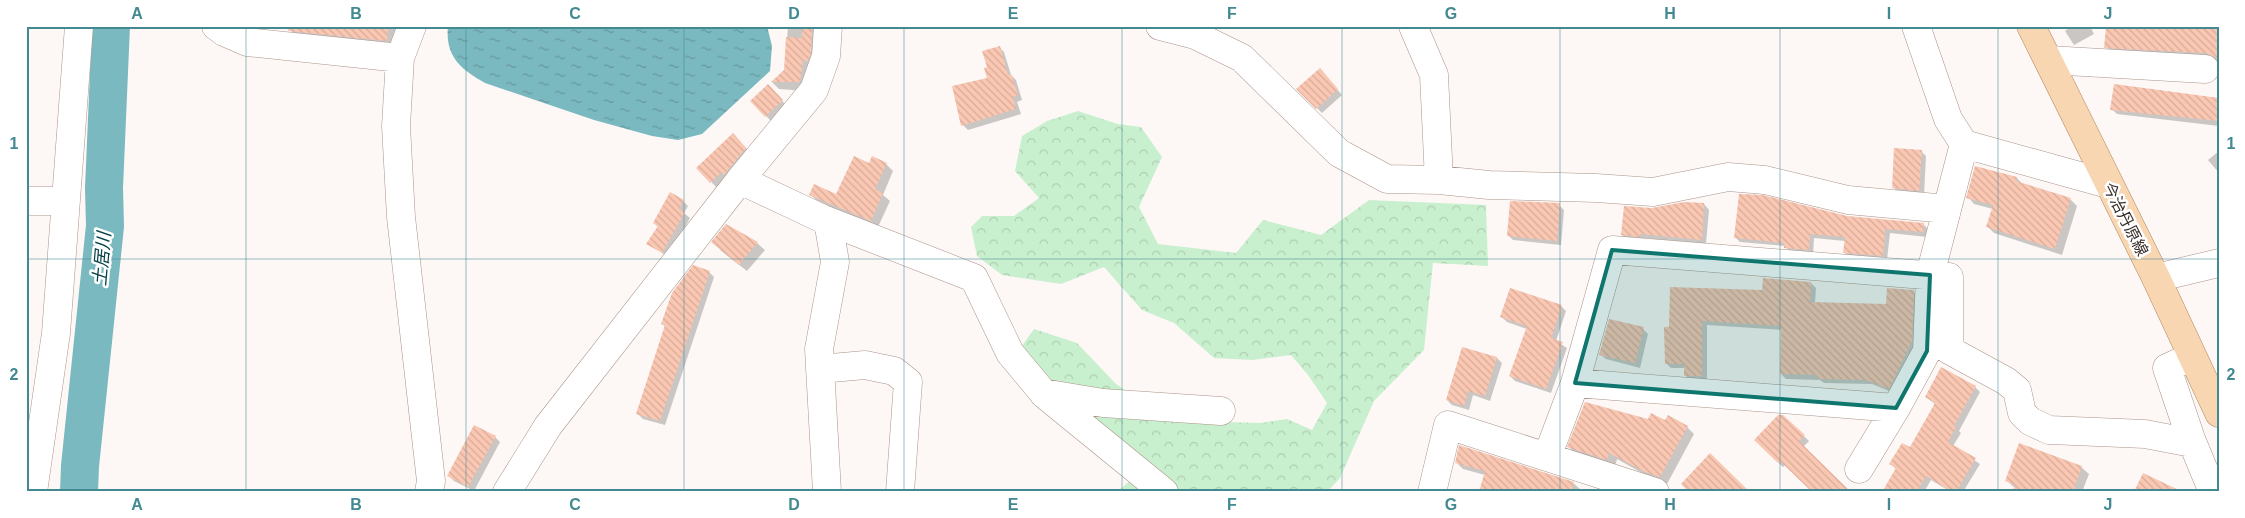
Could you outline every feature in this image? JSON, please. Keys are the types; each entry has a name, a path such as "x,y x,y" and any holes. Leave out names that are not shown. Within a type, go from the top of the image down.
{"main road":[{"name":"今治丹原線","path":"2031,26 2156,278 2191,357 2219,413"}],"street":[{"path":"33,492 56,333 78,26"},
{"path":"216,26 224,32 247,42 400,58"},
{"path":"412,26 400,58 396,126 401,217 430,480 429,492"},
{"path":"507,492 548,426 740,180 814,90 826,56 828,26"},
{"path":"1160,26 1195,35 1242,58 1339,153 1387,179 1653,192 1728,177 1765,180 1848,200 1947,209"},
{"path":"1413,26 1434,75 1438,180"},
{"path":"1916,26 1948,119 1964,144 2108,184"},
{"path":"2049,60 2205,70"},
{"path":"1859,469 1927,352 1930,275 1964,144"},
{"path":"740,180 828,221 974,278 1010,353 1043,393 1164,492"},
{"path":"26,201 66,201"},
{"path":"827,492 818,349 835,262 828,221"},
{"path":"1547,457 1575,383 1612,250 1949,277 1949,350 2006,381 2017,390 2022,413 2030,421 2049,430 2144,434 2192,443"},
{"path":"2156,278 2219,263"},
{"path":"2191,357 2168,368 2192,443 2213,492"},
{"path":"820,369 865,365 894,371 908,382 900,492"},
{"path":"1575,383 1896,408"},
{"path":"1043,393 1103,403 1221,412"},
{"path":"1432,492 1448,425 1655,492"}],"highlighted area":[{"path":"1612,250 1930,275 1927,351 1896,408 1575,383"}],"green space":[{"path":"1078,111 1118,124 1141,127 1162,157 1139,207 1158,244 1236,253 1263,220 1321,235 1369,200 1486,205 1488,266 1433,263 1424,350 1374,401 1340,478 1327,492 1117,492 1147,466 1092,423 1018,351 1034,329 1077,343 1116,384 1158,412 1223,422 1260,423 1287,419 1312,430 1327,403 1308,375 1291,355 1252,360 1214,358 1174,323 1142,310 1104,267 1061,284 1002,275 977,256 971,227 982,216 1014,216 1039,198 1015,171 1022,136 1047,121"}],"water":[{"path":"448,26 767,26 772,46 770,71 702,134 678,140 652,136 594,120 485,83 462,67 452,54 449,46"}],"building":[{"path":"288,26 388,26 387,41 288,31"},
{"path":"802,26 812,26 811,53 808,61 803,60 800,82 771,82 784,70 786,37 802,38"},
{"path":"2106,26 2219,26 2219,59 2206,53 2104,48"},
{"path":"1000,46 1008,75 1011,74 1018,95 1013,97 1016,109 961,126 952,86 987,78 984,68 987,67 982,51"},
{"path":"1320,68 1338,89 1316,109 1296,89"},
{"path":"768,84 783,100 765,117 750,101"},
{"path":"2114,84 2219,98 2219,121 2110,110"},
{"path":"733,133 746,148 724,175 722,172 710,183 696,168"},
{"path":"1894,148 1922,150 1919,191 1892,188"},
{"path":"854,156 869,163 872,156 887,163 875,189 883,193 871,221 809,195 814,184 836,194"},
{"path":"1975,166 2017,177 2016,181 2071,198 2055,249 1986,227 1993,205 1966,198"},
{"path":"670,192 684,200 679,209 685,212 662,253 646,244 658,226 653,223"},
{"path":"1739,194 1763,195 1847,216 1924,223 1923,232 1885,229 1883,256 1843,253 1845,237 1810,234 1809,250 1784,248 1784,243 1734,238"},
{"path":"1510,201 1560,203 1557,241 1507,236"},
{"path":"1684,202 1704,203 1702,240 1640,234 1640,237 1621,235 1624,206 1652,208"},
{"path":"726,224 758,242 739,265 711,242"},
{"path":"693,265 710,271 660,421 636,414 665,325 661,324 672,293"},
{"path":"1763,278 1811,282 1810,302 1886,304 1887,288 1914,290 1912,341 1889,389 1866,380 1817,379 1817,375 1780,374 1781,326 1702,321 1702,376 1684,376 1684,364 1665,364 1664,327 1669,327 1670,287 1762,290"},
{"path":"1510,288 1562,305 1551,338 1563,342 1546,389 1509,376 1527,326 1500,317"},
{"path":"1609,319 1644,327 1635,363 1599,355"},
{"path":"1462,347 1497,357 1485,396 1468,391 1464,406 1446,400"},
{"path":"1941,367 1976,386 1954,426 1956,427 1948,442 1976,458 1956,492 1952,492 1926,476 1916,492 1882,492 1896,468 1889,464 1902,443 1910,447 1935,403 1925,397"},
{"path":"1585,402 1648,419 1651,413 1665,420 1668,415 1688,426 1660,477 1645,472 1609,453 1607,460 1567,447"},
{"path":"1778,415 1783,415 1805,435 1799,441 1851,492 1812,492 1780,461 1778,463 1754,440"},
{"path":"474,425 496,436 468,487 447,476"},
{"path":"2019,443 2082,466 2073,492 2012,492 2015,485 2005,481"},
{"path":"1459,445 1574,482 1571,492 1479,492 1485,471 1455,463"},
{"path":"1710,453 1750,492 1689,492 1681,484"},
{"path":"2143,473 2183,492 2134,492"}],"waterway":[{"name":"土居川","path":"79,492 80,466 105,226 104,188 111,26"}]}
